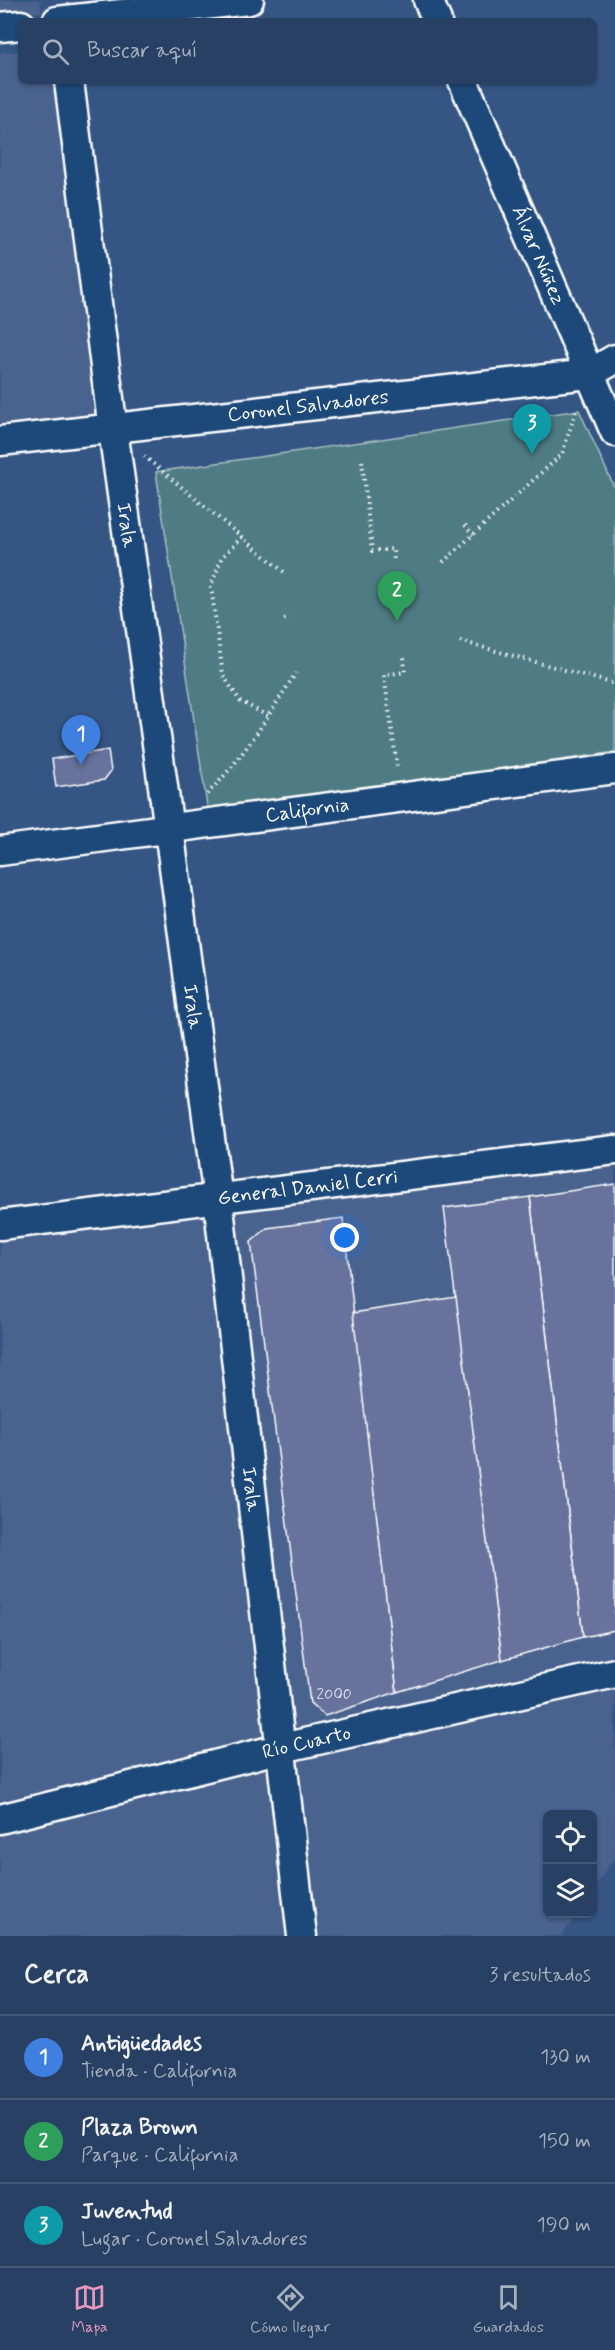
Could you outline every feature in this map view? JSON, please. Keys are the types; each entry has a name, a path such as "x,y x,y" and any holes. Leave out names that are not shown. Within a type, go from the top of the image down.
{"street":[{"path":"59,0 62,18"},
{"path":"89,18 249,0"},
{"path":"428,0 436,18"},
{"path":"0,27 18,25"},
{"name":"Irala","path":"69,84 113,430 218,1199 302,1936"},
{"name":"Álvar Núñez","path":"464,84 615,432"},
{"name":"Coronel Salvadores","path":"0,441 113,430 589,374 615,359"},
{"name":"California","path":"0,851 615,769"},
{"name":"General Daniel Cerri","path":"0,1226 615,1150"},
{"name":"Río Cuarto","path":"0,1819 282,1748 615,1673"}],"path":[{"path":"443,562 562,454 589,374"},
{"path":"113,430 284,572"},
{"path":"362,461 372,551 393,549 394,560"},
{"path":"465,525 473,535"},
{"path":"242,537 222,557 211,586 223,675 240,701 268,716"},
{"path":"284,619 290,618"},
{"path":"460,641 615,684"},
{"path":"397,766 384,675 405,672 404,657"},
{"path":"200,800 223,778 296,673"}],"shaded area":[{"path":"0,0 40,0 41,12 0,17"},
{"path":"18,51 18,84 54,84 95,425 0,436 0,53"},
{"path":"615,1162 615,1856 597,1884 597,1810 543,1810 543,1918 574,1918 562,1936 0,1936 0,1241"}],"green space":[{"path":"579,410 615,489 615,752 208,812 156,472"}],"building":[{"path":"108,750 111,771 104,780 56,787 52,759"},
{"path":"615,1184 615,1630 583,1637 530,1197"},
{"path":"530,1197 583,1637 502,1660 444,1208"},
{"path":"343,1218 397,1692 325,1716 310,1703 251,1242 267,1228"},
{"path":"456,1297 502,1660 397,1692 353,1313"}],"place":[{"name":"Juventud","path":"532,454"},
{"name":"Plaza Brown","path":"397,621"},
{"name":"Antigüedades","path":"81,765"}]}
